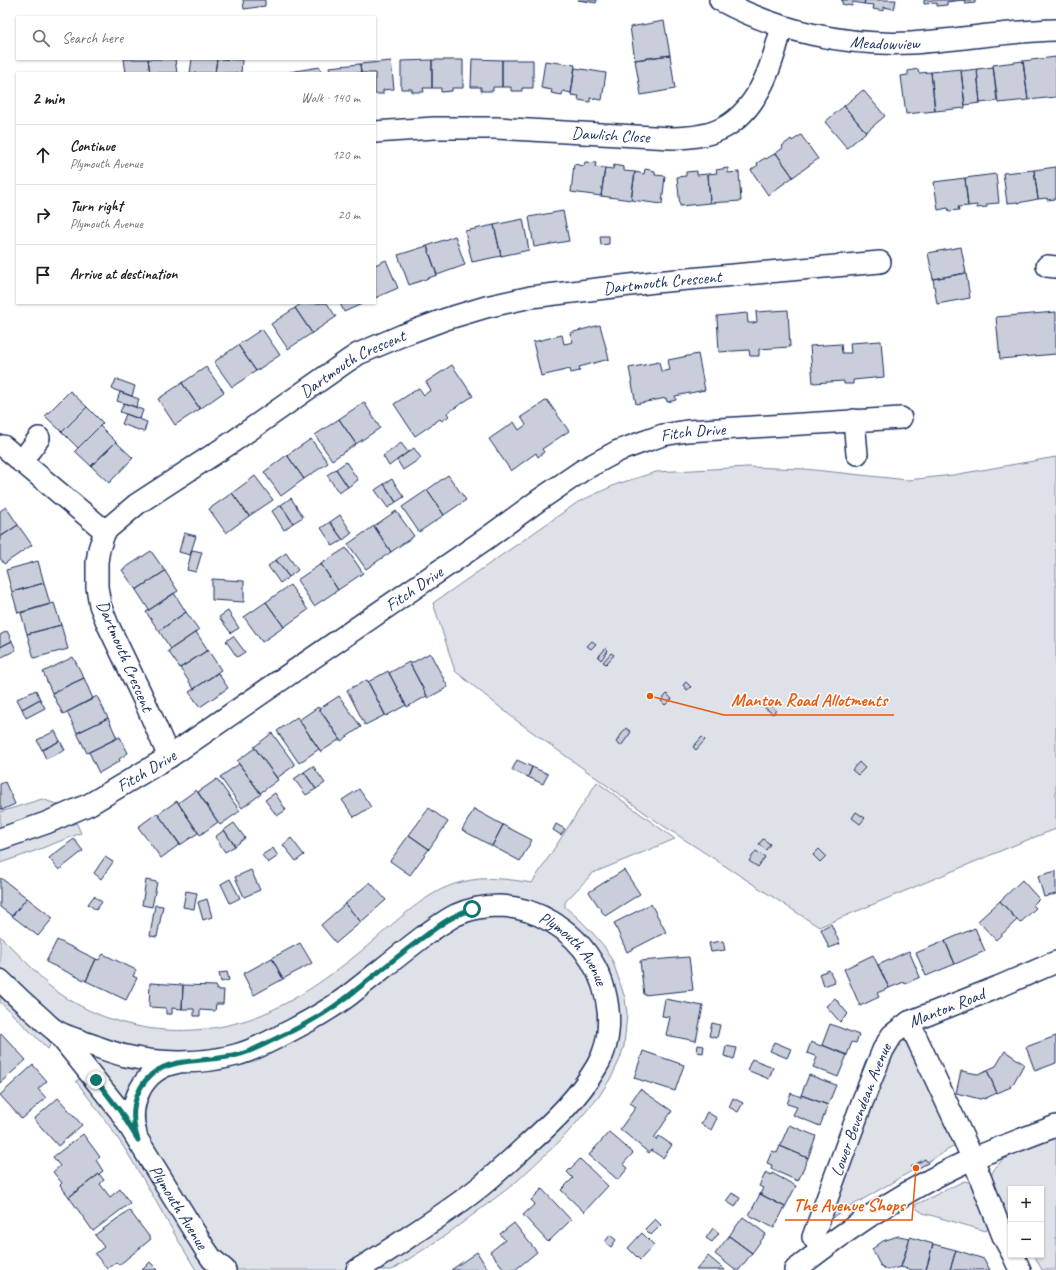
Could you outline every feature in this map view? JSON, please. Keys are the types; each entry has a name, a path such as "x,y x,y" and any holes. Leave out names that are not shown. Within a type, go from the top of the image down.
{"street":[{"name":"Meadowview","path":"720,0 755,16 782,26 836,39 891,43 937,41 1019,32 1056,30"},
{"name":"Dawlish Close","path":"376,132 434,128 496,128 671,138 686,138 709,133 724,127 737,118 758,92 770,68 782,26"},
{"name":"Dartmouth Crescent","path":"169,757 145,702 111,632 100,605 97,587 97,562 99,549 105,531 137,504 230,443 358,354 403,334 446,319 486,307 559,293 655,282 880,262"},
{"name":"Fitch Drive","path":"0,839 46,823 90,804 169,757 583,470 618,451 663,435 687,430 901,418"},
{"path":"854,420 857,454"},
{"path":"21,462 39,438"},
{"path":"3,446 105,531"},
{"name":"Plymouth Avenue","path":"56,1031 128,1057 183,1062 215,1060 238,1055 293,1030 343,999 408,947 448,919 472,909 498,906 518,908 529,911 554,923 567,932 582,946 592,961 600,975 604,989 608,1008 608,1027 598,1065 580,1091 551,1123 482,1186 391,1249 357,1270"},
{"name":"Manton Road","path":"1008,1245 973,1159 909,1022 998,987 1056,962"},
{"name":"Plymouth Avenue","path":"0,980 56,1031 120,1111 205,1249 212,1259 225,1270"},
{"name":"Lower Bevendean Avenue","path":"822,1249 813,1237 863,1100 887,1041 895,1032 909,1022"},
{"name":"Plymouth Avenue","path":"138,1140 134,1126 133,1113 135,1100 140,1088 146,1080 158,1070 169,1065 183,1062"},
{"path":"795,1270 822,1249 889,1203 973,1159 1056,1126"},
{"path":"1014,1258 1020,1270"}],"shaded area":[{"path":"1056,457 1056,829 819,927 662,825 517,721 455,671 433,603 578,502 617,484 656,472 748,467 805,469 908,480 953,475"},
{"path":"597,782 675,839 593,873 565,902 565,907 590,930 604,946 613,962 625,998 627,1014 624,1046 620,1059 612,1076 598,1098 562,1139 515,1183 446,1235 392,1270 196,1270 122,1144 76,1081 85,1076 56,1032 48,1049 0,1002 0,936 52,988 76,1004 102,1016 129,1024 157,1029 185,1030 213,1028 241,1022 268,1012 302,994 355,956 406,913 448,886 479,879 506,879 532,883"},
{"path":"42,799 70,809 81,833 0,863 0,812"},
{"path":"900,1034 914,1055 958,1144 824,1222"},
{"path":"1056,1138 1056,1270 1042,1270 1036,1258 1044,1258 1044,1186 1008,1186 1008,1220 996,1197 991,1181 992,1172 998,1165 1006,1158 1027,1148"},
{"path":"964,1181 973,1183 992,1224 986,1231 923,1213 917,1209 915,1205"}],"building":[{"path":"243,0 265,0 265,6 244,9"},
{"path":"578,0 597,0 596,3"},
{"path":"843,0 865,0 864,4 853,2 852,6 842,4"},
{"path":"865,0 896,0 894,9 884,7 884,11 873,9 874,5 864,4"},
{"path":"924,0 954,1 947,2 947,5 937,6 937,3 924,4"},
{"path":"964,0 975,0 975,3 965,4"},
{"path":"664,21 670,55 635,60 630,27"},
{"path":"670,55 675,89 641,95 635,60"},
{"path":"1056,57 1056,97 1028,100 1023,61"},
{"path":"472,59 502,60 502,87 493,87 493,91 481,91 481,87 471,87"},
{"path":"124,60 148,60 150,72 126,72"},
{"path":"148,60 175,60 177,72 150,72"},
{"path":"192,60 217,60 215,72 190,72"},
{"path":"217,60 242,60 241,72 215,72"},
{"path":"432,60 432,88 423,88 424,92 412,92 412,89 401,89 401,61"},
{"path":"432,60 463,60 463,88 452,88 452,91 441,92 441,88 432,88"},
{"path":"502,60 533,60 533,88 522,88 522,91 511,91 511,87 502,87"},
{"path":"391,61 394,89 383,90 383,94 376,94 376,72 361,72 360,64"},
{"path":"545,61 575,65 571,93 563,91 562,95 551,93 552,90 541,88"},
{"path":"1023,61 1028,100 998,103 993,65"},
{"path":"360,64 361,72 330,72 329,67"},
{"path":"320,67 321,72 289,72"},
{"path":"993,67 997,101 980,103 977,69"},
{"path":"575,68 606,73 602,100 590,98 590,102 578,100 579,96 571,95"},
{"path":"918,69 919,73 931,72 935,111 906,114 901,76 908,75 908,71"},
{"path":"961,69 965,108 935,111 931,72"},
{"path":"977,69 980,103 965,105 961,71"},
{"path":"863,90 885,116 866,132 844,106"},
{"path":"844,106 866,132 847,148 825,122"},
{"path":"801,135 818,159 793,177 776,153 791,139 792,141"},
{"path":"776,153 793,177 768,195 751,170 758,165 757,163"},
{"path":"585,162 596,163 595,167 605,168 601,196 571,192 574,164 584,166"},
{"path":"614,165 624,167 624,171 635,172 631,200 601,196 605,168 613,169"},
{"path":"1056,167 1056,199 1038,199 1034,170"},
{"path":"728,168 728,173 739,172 741,201 710,203 708,174 717,173 716,170"},
{"path":"645,169 655,171 655,175 665,176 662,204 631,200 635,172 644,174"},
{"path":"1034,170 1038,199 1018,203 1007,203 1003,173"},
{"path":"697,171 697,175 708,174 710,203 680,206 677,177 686,176 686,172"},
{"path":"996,174 999,203 987,204 987,207 977,208 977,205 968,206 965,178"},
{"path":"965,178 968,206 958,207 959,210 949,211 948,208 938,210 934,182"},
{"path":"563,211 569,241 534,247 529,217"},
{"path":"523,219 529,250 501,256 494,225"},
{"path":"494,225 501,256 472,262 465,231"},
{"path":"455,236 465,265 437,275 427,246"},
{"path":"600,236 609,236 609,244 601,245"},
{"path":"427,246 437,275 409,285 398,255"},
{"path":"961,247 966,273 933,279 928,253"},
{"path":"386,260 398,288 376,298 376,265"},
{"path":"966,273 970,298 937,304 933,279"},
{"path":"301,304 328,304 336,317 312,333 295,308"},
{"path":"340,304 362,304 344,312"},
{"path":"295,308 312,333 288,349 271,324"},
{"path":"788,310 790,347 759,349 759,356 750,356 749,350 719,352 717,316 747,313 748,323 753,323 757,322 756,312"},
{"path":"1056,312 1056,354 1000,359 996,317"},
{"path":"600,325 609,359 579,367 580,371 571,373 570,369 541,376 533,342 562,335 564,344 573,342 570,333"},
{"path":"262,329 280,355 256,371 238,345"},
{"path":"881,341 884,377 853,380 853,384 844,384 844,381 813,383 810,346 841,344 842,353 851,353 850,343"},
{"path":"238,345 256,371 232,387 214,362"},
{"path":"698,354 705,390 675,396 676,400 667,402 666,398 636,404 629,368 659,362 661,371 670,370 668,360"},
{"path":"452,365 473,396 447,413 449,416 442,421 440,419 415,436 394,404 419,388 424,395 431,390 426,382"},
{"path":"206,367 224,392 200,409 182,383"},
{"path":"116,379 135,386 132,396 112,389"},
{"path":"182,383 200,409 175,425 158,399"},
{"path":"70,391 87,407 62,432 45,416"},
{"path":"120,392 139,399 136,407 117,401"},
{"path":"547,400 569,431 542,449 544,452 538,457 536,453 511,471 489,439 514,422 519,430 526,425 521,417"},
{"path":"364,402 380,428 356,444 339,419"},
{"path":"124,403 143,410 140,419 120,412"},
{"path":"87,407 103,423 78,448 62,432"},
{"path":"126,414 147,422 144,432 122,424"},
{"path":"339,419 356,444 332,460 315,435"},
{"path":"100,426 116,442 91,466 75,451"},
{"path":"311,439 328,463 304,479 287,455"},
{"path":"116,442 133,458 109,483 91,466"},
{"path":"401,443 408,452 389,466 383,456"},
{"path":"414,448 421,458 403,470 397,460"},
{"path":"287,455 304,479 281,496 264,472"},
{"path":"346,462 358,480 348,487 336,469"},
{"path":"336,469 348,487 339,493 327,475"},
{"path":"448,475 466,500 444,515 427,490"},
{"path":"255,476 273,500 249,516 232,493"},
{"path":"392,479 404,497 396,502 384,484"},
{"path":"384,484 396,502 388,508 375,490"},
{"path":"427,490 444,515 419,532 402,507"},
{"path":"232,493 249,516 226,533 209,509"},
{"path":"291,498 303,517 293,523 281,505"},
{"path":"281,505 293,523 284,530 272,511"},
{"path":"6,507 18,525 0,537 0,511"},
{"path":"396,511 414,536 391,552 374,526"},
{"path":"340,515 352,533 343,540 330,522"},
{"path":"330,522 343,540 333,546 321,528"},
{"path":"18,525 32,545 4,564 0,558 0,537"},
{"path":"374,526 391,552 366,569 348,544"},
{"path":"184,533 196,536 190,555 179,552"},
{"path":"346,548 363,573 338,590 321,564"},
{"path":"192,550 202,552 196,572 187,570"},
{"path":"151,551 165,571 136,590 122,570"},
{"path":"286,553 298,570 289,577 276,560"},
{"path":"276,560 289,577 280,583 268,566"},
{"path":"38,561 44,583 12,592 6,570"},
{"path":"321,564 338,590 314,606 297,580"},
{"path":"165,571 178,591 149,610 136,590"},
{"path":"212,579 244,581 244,602 212,600"},
{"path":"44,583 50,604 18,613 12,592"},
{"path":"290,585 308,610 284,627 266,602"},
{"path":"174,593 186,612 159,631 146,612"},
{"path":"266,602 284,627 262,642 244,617"},
{"path":"54,603 61,625 27,634 21,613"},
{"path":"228,611 239,628 231,633 219,617"},
{"path":"186,612 199,630 171,649 159,631"},
{"path":"61,625 68,649 34,658 27,634"},
{"path":"7,631 12,641 0,647 0,635"},
{"path":"196,632 208,650 180,668 168,651"},
{"path":"233,636 245,652 237,657 226,641"},
{"path":"12,641 16,650 0,658 0,647"},
{"path":"592,641 596,644 591,649 587,646"},
{"path":"606,648 608,650 601,660 598,657"},
{"path":"208,650 221,670 194,689 180,668"},
{"path":"430,653 448,687 428,698 410,664"},
{"path":"611,653 614,655 606,664 603,662"},
{"path":"73,657 84,678 52,693 43,672"},
{"path":"409,662 427,696 407,707 389,673"},
{"path":"388,671 406,705 386,716 368,682"},
{"path":"218,673 228,688 200,707 189,692"},
{"path":"84,678 93,699 63,714 52,693"},
{"path":"367,680 385,715 365,725 347,690"},
{"path":"686,682 691,687 687,690 683,685"},
{"path":"36,690 40,699 22,709 17,699"},
{"path":"667,694 672,699 665,705 661,701"},
{"path":"97,696 108,718 77,733 67,712"},
{"path":"339,696 361,727 341,741 319,709"},
{"path":"40,699 45,708 26,718 22,709"},
{"path":"767,703 776,710 773,714 764,707"},
{"path":"318,707 340,739 321,752 299,720"},
{"path":"297,717 319,749 299,763 277,731"},
{"path":"108,718 117,738 87,753 77,733"},
{"path":"626,728 631,732 621,746 616,742"},
{"path":"55,731 60,741 42,750 37,740"},
{"path":"272,733 295,765 277,778 254,747"},
{"path":"120,737 128,753 119,759 120,761 99,773 89,752"},
{"path":"702,737 705,740 696,750 693,747"},
{"path":"60,741 65,750 46,759 42,750"},
{"path":"255,748 278,780 260,793 237,761"},
{"path":"517,760 532,767 528,777 512,770"},
{"path":"859,762 865,768 858,775 852,770"},
{"path":"239,764 261,794 242,808 220,777"},
{"path":"313,766 325,783 316,789 304,772"},
{"path":"532,767 548,774 543,784 528,777"},
{"path":"304,772 316,789 306,795 294,779"},
{"path":"217,779 240,811 220,825 198,792"},
{"path":"5,782 15,804 2,810 0,805 0,784"},
{"path":"359,789 371,807 354,817 342,800"},
{"path":"196,790 218,822 200,835 178,803"},
{"path":"275,793 286,810 277,816 265,800"},
{"path":"177,801 198,833 180,845 158,814"},
{"path":"429,808 448,822 429,849 409,835"},
{"path":"474,809 503,825 492,846 462,830"},
{"path":"856,812 865,818 860,824 852,818"},
{"path":"157,813 180,844 161,858 138,827"},
{"path":"234,823 245,838 235,846 224,830"},
{"path":"556,824 565,829 561,835 553,830"},
{"path":"503,825 532,840 520,861 492,846"},
{"path":"224,830 235,846 225,852 215,837"},
{"path":"409,835 429,849 410,875 390,861"},
{"path":"291,838 304,855 296,861 283,845"},
{"path":"74,839 83,851 59,870 49,858"},
{"path":"763,839 770,844 766,850 759,844"},
{"path":"273,848 278,856 268,863 262,855"},
{"path":"819,849 826,856 820,862 813,855"},
{"path":"756,851 765,857 758,867 749,861"},
{"path":"105,857 113,862 101,879 94,873"},
{"path":"251,870 260,890 244,897 235,877"},
{"path":"624,870 640,894 605,916 589,892"},
{"path":"1056,871 1056,894 1044,897 1038,876"},
{"path":"1,878 27,898 12,916 0,907"},
{"path":"230,879 240,898 230,903 221,884"},
{"path":"146,880 157,882 152,907 142,905"},
{"path":"1022,880 1039,899 1033,905 1036,908 1020,923 1000,901"},
{"path":"370,882 386,900 361,922 345,904"},
{"path":"186,891 197,893 194,909 183,907"},
{"path":"94,896 102,902 96,910 88,904"},
{"path":"27,898 53,918 38,936 12,916"},
{"path":"207,899 212,917 203,920 198,902"},
{"path":"1000,901 1017,920 996,940 978,921"},
{"path":"345,904 361,922 336,943 321,925"},
{"path":"651,904 666,932 627,952 614,923"},
{"path":"155,905 163,906 157,937 150,936"},
{"path":"831,924 840,944 829,948 821,929"},
{"path":"975,928 985,951 955,964 945,941"},
{"path":"57,940 96,959 86,981 46,962"},
{"path":"723,941 725,950 711,952 709,943"},
{"path":"945,941 955,964 926,976 916,953"},
{"path":"300,943 312,963 283,979 272,958"},
{"path":"909,951 920,977 905,984 904,982 889,988 878,965"},
{"path":"103,954 136,970 133,976 137,978 126,1000 86,981 96,959 99,960"},
{"path":"873,955 889,988 877,993 879,997 860,1006 844,969"},
{"path":"689,957 693,990 644,995 640,961"},
{"path":"272,958 283,979 254,995 243,974"},
{"path":"829,970 835,982 824,986 819,974"},
{"path":"227,972 229,980 221,982 219,973"},
{"path":"150,983 183,985 182,1009 172,1008 172,1014 166,1014 166,1008 149,1007"},
{"path":"183,985 216,986 216,990 224,990 223,1004 216,1004 215,1011 200,1010 200,1016 194,1016 194,1009 182,1009"},
{"path":"835,998 848,1014 840,1022 826,1006"},
{"path":"665,999 703,1006 696,1041 666,1035 670,1017 662,1016"},
{"path":"712,1023 720,1025 717,1038 709,1036"},
{"path":"830,1024 859,1035 856,1043 852,1042 847,1055 822,1045"},
{"path":"1,1033 26,1060 0,1083 0,1035"},
{"path":"1056,1036 1056,1063 1035,1071 1026,1047"},
{"path":"774,1042 791,1049 787,1058 770,1051"},
{"path":"811,1042 847,1055 838,1077 813,1067 817,1057 807,1053"},
{"path":"698,1045 704,1046 703,1053 697,1052"},
{"path":"726,1046 737,1048 734,1059 724,1056"},
{"path":"643,1051 684,1065 675,1091 634,1078"},
{"path":"1005,1051 1024,1064 1013,1084 1010,1085 1011,1087 997,1093 987,1070 996,1066"},
{"path":"752,1059 773,1067 769,1079 747,1070"},
{"path":"33,1065 47,1081 38,1089 46,1098 22,1119 0,1095"},
{"path":"987,1070 997,1093 984,1099 980,1099 956,1093 961,1071 978,1074"},
{"path":"809,1075 836,1085 828,1105 801,1095"},
{"path":"640,1089 672,1111 654,1138 656,1140 659,1136 672,1145 663,1158 651,1150 649,1153 620,1129 636,1107 630,1103"},
{"path":"791,1093 828,1105 820,1126 793,1115 797,1107 787,1104"},
{"path":"58,1098 82,1125 58,1146 34,1119"},
{"path":"733,1098 743,1103 738,1112 729,1107"},
{"path":"707,1112 717,1118 711,1130 701,1124"},
{"path":"789,1125 816,1136 808,1158 780,1146"},
{"path":"609,1132 633,1153 623,1164 628,1168 618,1180 589,1155"},
{"path":"83,1134 100,1157 96,1160 103,1171 69,1197 60,1185 62,1183 53,1172 60,1166 53,1157"},
{"path":"780,1146 808,1158 798,1181 771,1169 772,1165 767,1163 772,1151 777,1153"},
{"path":"580,1159 608,1186 584,1212 561,1190 573,1178 567,1172"},
{"path":"925,1159 928,1163 913,1171 911,1167"},
{"path":"766,1172 771,1175 772,1173 796,1186 785,1207 760,1194 763,1188 759,1186"},
{"path":"99,1174 104,1180 100,1184 110,1197 120,1189 130,1203 93,1231 69,1197"},
{"path":"542,1189 571,1220 548,1242 523,1215 535,1204 531,1200"},
{"path":"732,1193 740,1198 735,1207 726,1201"},
{"path":"760,1194 785,1207 774,1228 749,1215"},
{"path":"129,1210 151,1239 119,1265 116,1262 107,1269 95,1254 104,1247 95,1235"},
{"path":"743,1217 766,1234 752,1253 729,1236"},
{"path":"655,1219 661,1225 651,1235 645,1229"},
{"path":"514,1223 537,1252 515,1270 505,1270 490,1252 505,1240 500,1234"},
{"path":"713,1228 719,1233 712,1242 706,1238"},
{"path":"642,1233 654,1245 640,1260 628,1248"},
{"path":"610,1235 616,1240 611,1247 605,1242"},
{"path":"729,1236 752,1253 739,1270 735,1270 715,1254"},
{"path":"898,1236 910,1238 901,1267 887,1270 880,1265 872,1249 883,1241"},
{"path":"910,1237 933,1244 926,1270 911,1270 901,1267"},
{"path":"933,1244 956,1250 950,1270 926,1270"},
{"path":"956,1250 984,1259 990,1270 950,1270"},
{"path":"477,1252 488,1270 451,1270"},
{"path":"708,1256 725,1270 696,1270"},
{"path":"150,1262 158,1270 142,1270"}],"place":[{"name":"Manton Road Allotments","path":"650,696"},
{"name":"The Avenue Shops","path":"916,1168"}],"route":[{"path":"96,1080 120,1111 138,1140 133,1120 135,1100 140,1088 152,1074 169,1065 192,1061 215,1060 238,1055 280,1037 338,1003 355,991 408,947 448,919 472,909"}]}
